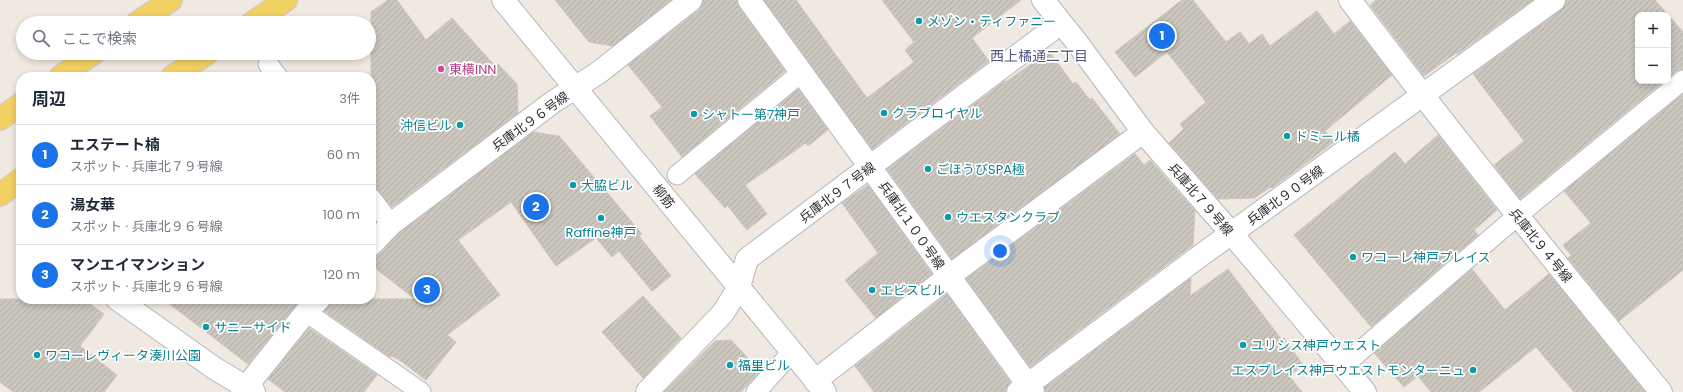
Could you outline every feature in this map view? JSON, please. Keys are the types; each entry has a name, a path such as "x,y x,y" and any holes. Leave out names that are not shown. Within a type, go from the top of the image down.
{"main road":[{"path":"262,16 286,0"},
{"path":"145,16 158,3"},
{"path":"67,72 84,60"},
{"path":"180,72 198,60"},
{"path":"0,119 16,108"},
{"path":"0,195 16,183"}],"street":[{"name":"柳筋","path":"503,0 820,386"},
{"name":"兵庫北９６号線","path":"376,240 391,224 691,0"},
{"name":"兵庫北１００号線","path":"749,0 870,167 1026,390"},
{"name":"兵庫北７９号線","path":"1043,0 1143,132 1344,365 1365,392"},
{"name":"兵庫北９４号線","path":"1350,0 1517,216 1661,392"},
{"name":"兵庫北９０号線","path":"1026,390 1232,234 1554,0"},
{"name":"兵庫北９７号線","path":"647,392 723,313 739,287 747,259 1061,23"},
{"path":"820,386 948,277 1143,132"},
{"path":"124,304 247,390 312,306"}],"lane":[{"path":"677,175 802,72"},
{"path":"1344,365 1517,216 1683,80"},
{"path":"376,204 391,224"},
{"path":"312,306 421,392"},
{"path":"756,392 792,352"}],"building":[{"path":"388,0 397,0 426,40 452,18 495,66 498,64 517,84 518,113 392,207 379,191 376,190 376,72 371,72 371,60 376,60 376,16 371,16 371,12"},
{"path":"555,0 671,0 613,46 589,42"},
{"path":"703,0 737,0 739,7 785,71 682,157 650,116 662,107 628,65 699,10"},
{"path":"764,0 796,0 867,98 914,62 905,50 914,42 882,0 1021,0 972,38 989,61 872,149"},
{"path":"1182,0 1193,0 1226,42 1240,32 1249,44 1262,34 1270,46 1317,11 1334,34 1350,21 1392,75 1325,131 1334,142 1272,188 1271,187 1254,198 1218,199 1169,143 1184,129 1180,124 1206,102 1167,52 1135,77 1115,52"},
{"path":"1376,0 1533,0 1424,76 1370,5"},
{"path":"1566,0 1655,0 1666,12 1635,12 1635,84 1660,84 1520,199 1494,165 1524,141 1473,74 1561,10 1565,5"},
{"path":"1671,18 1683,32 1683,69 1676,71 1671,75"},
{"path":"1049,51 1073,84 1076,82 1090,100 1092,98 1120,134 952,259 887,169 1005,81 1006,82"},
{"path":"798,89 828,130 808,146 806,143 745,185 767,214 747,230 727,205 725,208 695,174"},
{"path":"1683,94 1683,270 1619,321 1568,258 1571,255 1563,245 1591,223 1564,191"},
{"path":"533,132 559,136 642,234 639,236 671,276 652,291 619,251 612,257 596,238 556,266 511,202 458,240 500,295 447,335 456,342 426,380 397,358 392,356 390,357 324,311 330,304 376,304 376,299 415,299 376,269 376,255 380,254 399,233"},
{"path":"1438,135 1497,210 1474,230 1478,235 1371,327 1294,235 1395,152 1405,164"},
{"path":"1135,154 1144,165 1150,160 1195,211 1193,245 1030,367 966,279"},
{"path":"868,185 932,274 876,318 845,280 878,253 842,203"},
{"path":"1228,269 1282,340 1284,338 1303,365 1289,376 1302,392 1045,392 1044,388 1191,278 1190,296"},
{"path":"1472,269 1505,310 1549,274 1645,392 1574,392 1536,347 1479,392 1431,392 1418,376 1404,387 1374,353"},
{"path":"947,294 1010,382 1006,392 874,392 855,366"},
{"path":"643,296 681,338 643,378 602,332"},
{"name":"ワコーレヴィータ湊川公園","path":"0,299 16,299 16,304 90,304 104,314 80,346 117,375 104,392 13,392 0,382"},
{"path":"170,304 297,304 248,364"},
{"path":"309,328 377,375 364,392 285,392 268,379"},
{"path":"731,340 760,371 741,392 664,392 715,341"}],"place":[{"name":"メゾン・ティファニー","path":"919,21"},
{"name":"エステート楠","path":"1162,36"},
{"name":"東横INN","path":"441,69"},
{"name":"クラブロイヤル","path":"884,113"},
{"name":"シャトー第7神戸","path":"694,114"},
{"name":"沖信ビル","path":"460,125"},
{"name":"ドミール橘","path":"1287,136"},
{"name":"ごほうびSPA極","path":"928,169"},
{"name":"大脇ビル","path":"573,185"},
{"name":"湯女華","path":"536,207"},
{"name":"ウエスタンクラブ","path":"948,217"},
{"name":"Raffine神戸","path":"601,218"},
{"name":"ワコーレ神戸プレイス","path":"1353,257"},
{"name":"マンエイマンション","path":"427,290"},
{"name":"エビスビル","path":"872,290"},
{"name":"サニーサイド","path":"206,327"},
{"name":"ユリシス神戸ウエスト","path":"1243,345"},
{"name":"ワコーレヴィータ湊川公園","path":"37,355"},
{"name":"福里ビル","path":"730,365"},
{"name":"エスプレイス神戸ウエストモンターニュ","path":"1473,370"}],"district":[{"name":"西上橘通二丁目","path":"1039,56"}]}
